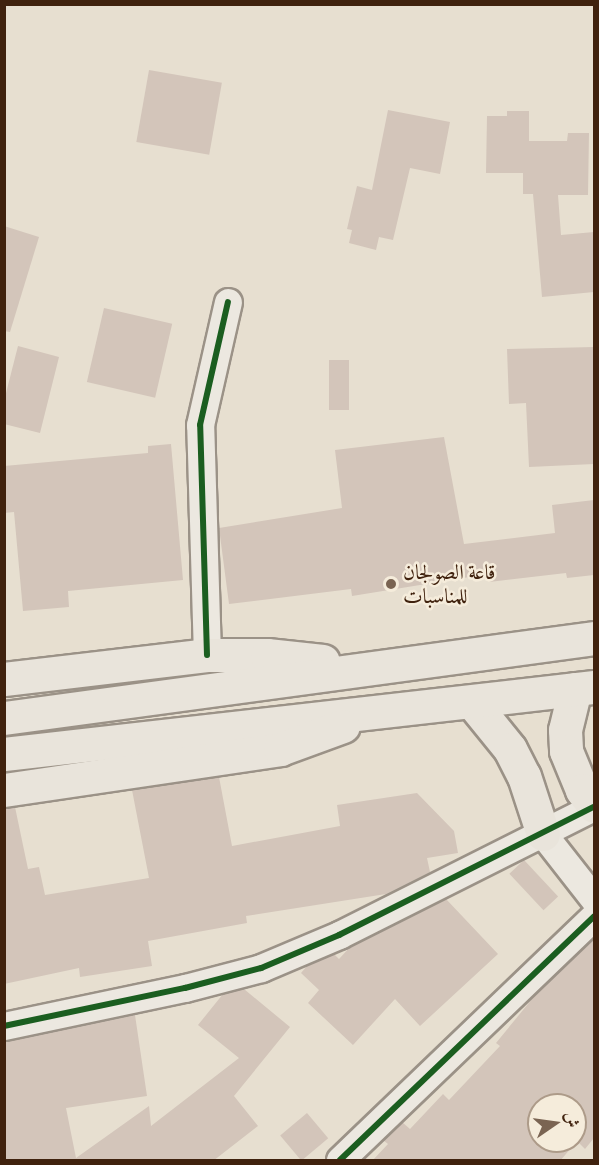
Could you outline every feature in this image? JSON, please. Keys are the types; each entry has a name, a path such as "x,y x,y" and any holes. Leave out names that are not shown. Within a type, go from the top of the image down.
{"main road":[{"path":"4,718 61,708 594,638"},
{"path":"4,679 207,656 298,657 357,668"},
{"path":"4,754 66,745 585,688"},
{"path":"585,688 565,730 566,751 582,790 594,806"},
{"path":"471,702 510,749 524,776 543,834"},
{"path":"4,790 280,749 340,728 367,712"}],"street":[{"path":"207,656 200,425 228,302"},
{"path":"4,1026 185,988 261,968 339,934 543,834 594,806"},
{"path":"543,834 594,899"},
{"path":"340,1161 594,916"}],"building":[{"path":"149,70 222,83 209,155 136,142"},
{"path":"388,110 450,122 440,174 410,168 393,240 379,237 376,250 349,243 352,230 347,229 357,186 372,190"},
{"path":"507,111 529,111 529,141 567,141 568,133 589,133 588,195 558,195 561,235 594,232 594,292 542,297 533,194 523,194 523,173 486,173 487,116 507,116"},
{"path":"4,226 39,237 10,332 4,331"},
{"path":"104,308 172,324 155,398 87,382"},
{"path":"18,346 59,357 40,433 4,424 4,401"},
{"path":"594,347 594,464 529,467 526,403 509,404 507,349"},
{"path":"329,360 349,360 349,410 329,410"},
{"path":"444,437 464,544 555,533 552,505 594,500 594,575 567,578 566,573 489,582 488,574 352,596 351,589 229,604 219,528 342,508 335,450"},
{"path":"171,444 183,580 68,591 69,607 23,611 14,512 4,513 4,466 148,453 148,446"},
{"path":"219,777 232,846 340,826 337,805 417,793 454,831 458,853 427,858 430,872 386,894 246,916 247,923 148,941 152,966 80,977 79,968 4,984 4,808 15,807 28,869 39,867 45,895 149,878 132,790"},
{"path":"524,860 558,897 543,910 509,874"},
{"path":"446,899 498,954 420,1026 395,999 353,1045 308,1003 319,990 301,973 307,966 334,954 339,959 351,946"},
{"path":"594,937 594,1138 587,1147 587,1093 527,1093 527,1153 567,1153 560,1161 372,1161 388,1144 383,1140 402,1122 410,1129 443,1094 449,1100 500,1046 496,1043 541,988"},
{"path":"244,989 290,1027 234,1096 258,1126 213,1161 4,1161 4,1041 135,1015 147,1096 66,1108 76,1158 149,1106 151,1126 239,1058 198,1025 223,994"},
{"path":"307,1113 328,1138 301,1160 280,1135"}],"cycle path":[{"path":"207,655 200,425 228,302"},
{"path":"4,1026 185,988 261,968 339,935 594,807"},
{"path":"340,1160 594,916"}],"place":[{"name":"قاعة الصولجان للمناسبات","path":"391,584"}]}
